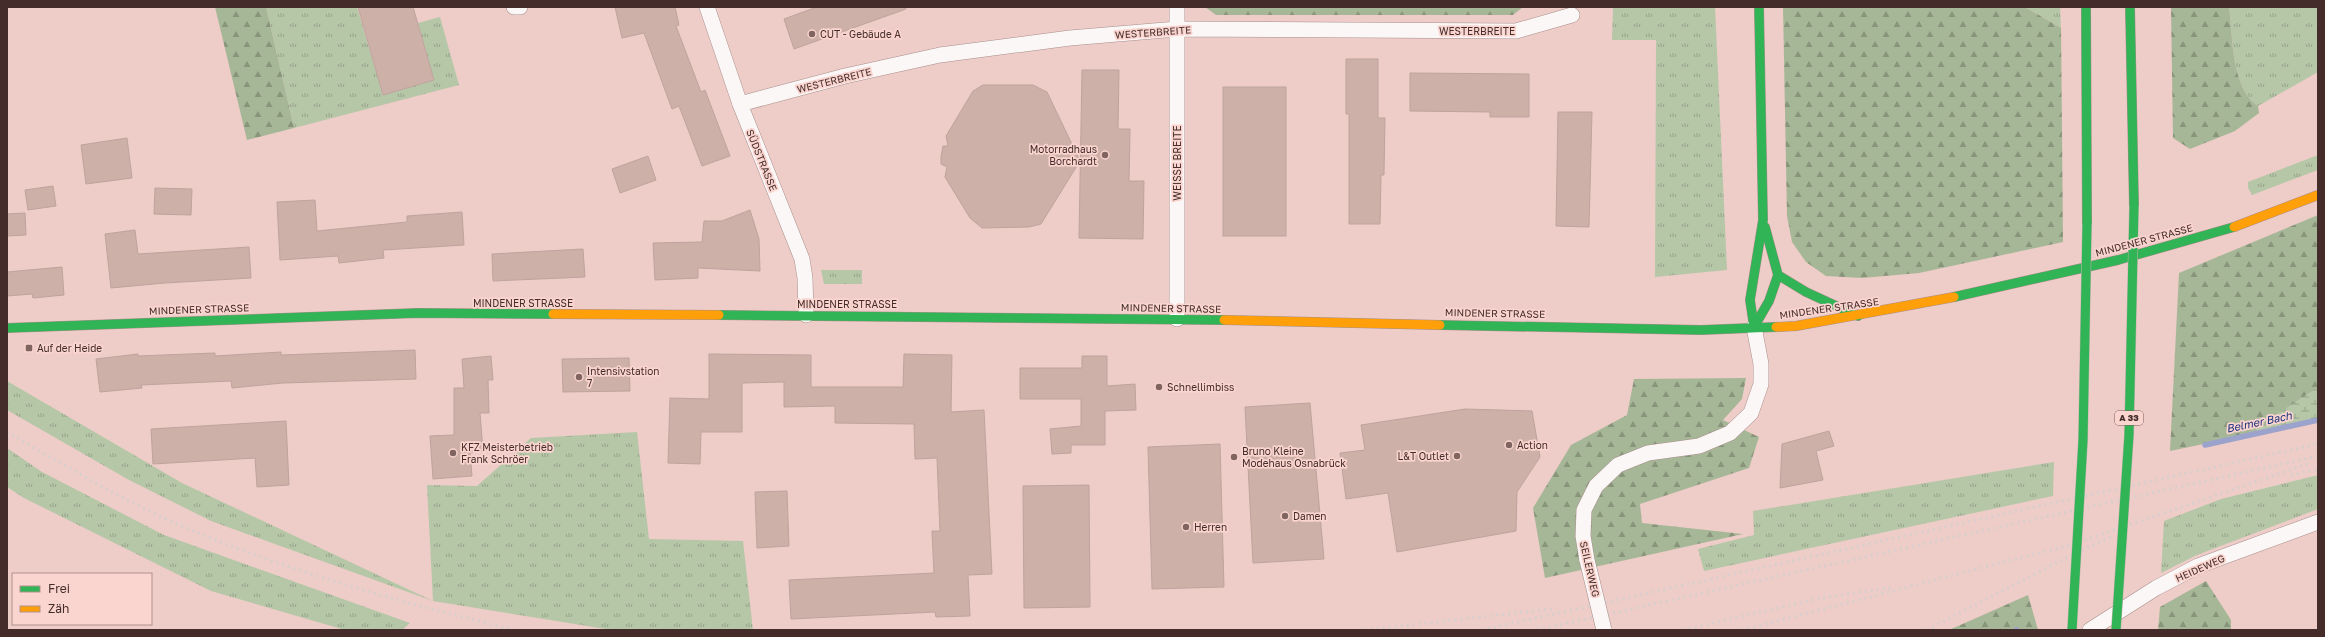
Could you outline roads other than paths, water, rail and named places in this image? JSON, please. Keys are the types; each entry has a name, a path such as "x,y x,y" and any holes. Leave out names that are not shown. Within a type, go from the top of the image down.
{"main road":[{"path":"1754,327 1750,300 1763,220 1759,7"},
{"path":"2082,7 2086,40"},
{"path":"2072,630 2083,440 2087,224 2086,7"},
{"name":"A 33","path":"2116,630 2128,435 2134,206 2130,7"},
{"name":"MINDENER STRASSE","path":"7,328 418,314 806,315 1177,319 1701,330 1796,326 1858,316 1970,294 2118,260 2247,222 2318,195"},
{"path":"1754,327 1768,301 1778,275 1763,220"},
{"path":"1778,275 1806,292 1858,316"}],"street":[{"path":"514,7 520,7"},
{"name":"SÜDSTRASSE","path":"708,7 740,104 802,259 805,278 806,315"},
{"name":"WEISSE BREITE","path":"1177,7 1177,319"},
{"name":"WESTERBREITE","path":"740,104 845,76 940,55 1070,38 1177,30 1516,31 1572,15"},
{"name":"SEILERWEG","path":"1604,630 1587,560 1583,536 1584,510 1596,486 1618,465 1648,452 1705,443 1730,433 1751,414 1761,384 1761,364 1754,327"},
{"name":"HEIDEWEG","path":"2090,630 2156,588 2198,566 2318,522"}],"waterway":[{"name":"Belmer Bach","path":"2205,445 2318,420"}],"railway":[{"path":"7,432 133,503 177,524 218,541 301,571 386,597 514,630"},
{"path":"1482,630 2318,444"},
{"path":"1537,630 2318,456"},
{"path":"1742,630 2070,545 2310,463"},
{"path":"2291,475 2318,469"},
{"path":"1927,630 2073,554 2111,537"},
{"path":"1683,630 1821,598 1894,587"},
{"path":"1365,630 1552,609"}],"place":[{"name":"CUT - Gebäude A","path":"812,34"},
{"name":"Motorradhaus Borchardt","path":"1105,155"},
{"name":"Auf der Heide","path":"29,348"},
{"name":"Intensivstation 7","path":"579,377"},
{"name":"Schnellimbiss","path":"1159,387"},
{"name":"Action","path":"1509,445"},
{"name":"KFZ Meisterbetrieb Frank Schröer","path":"453,453"},
{"name":"L&T Outlet","path":"1457,456"},
{"name":"Bruno Kleine Modehaus Osnabrück","path":"1234,457"},
{"name":"Damen","path":"1285,516"},
{"name":"Herren","path":"1186,527"}]}
